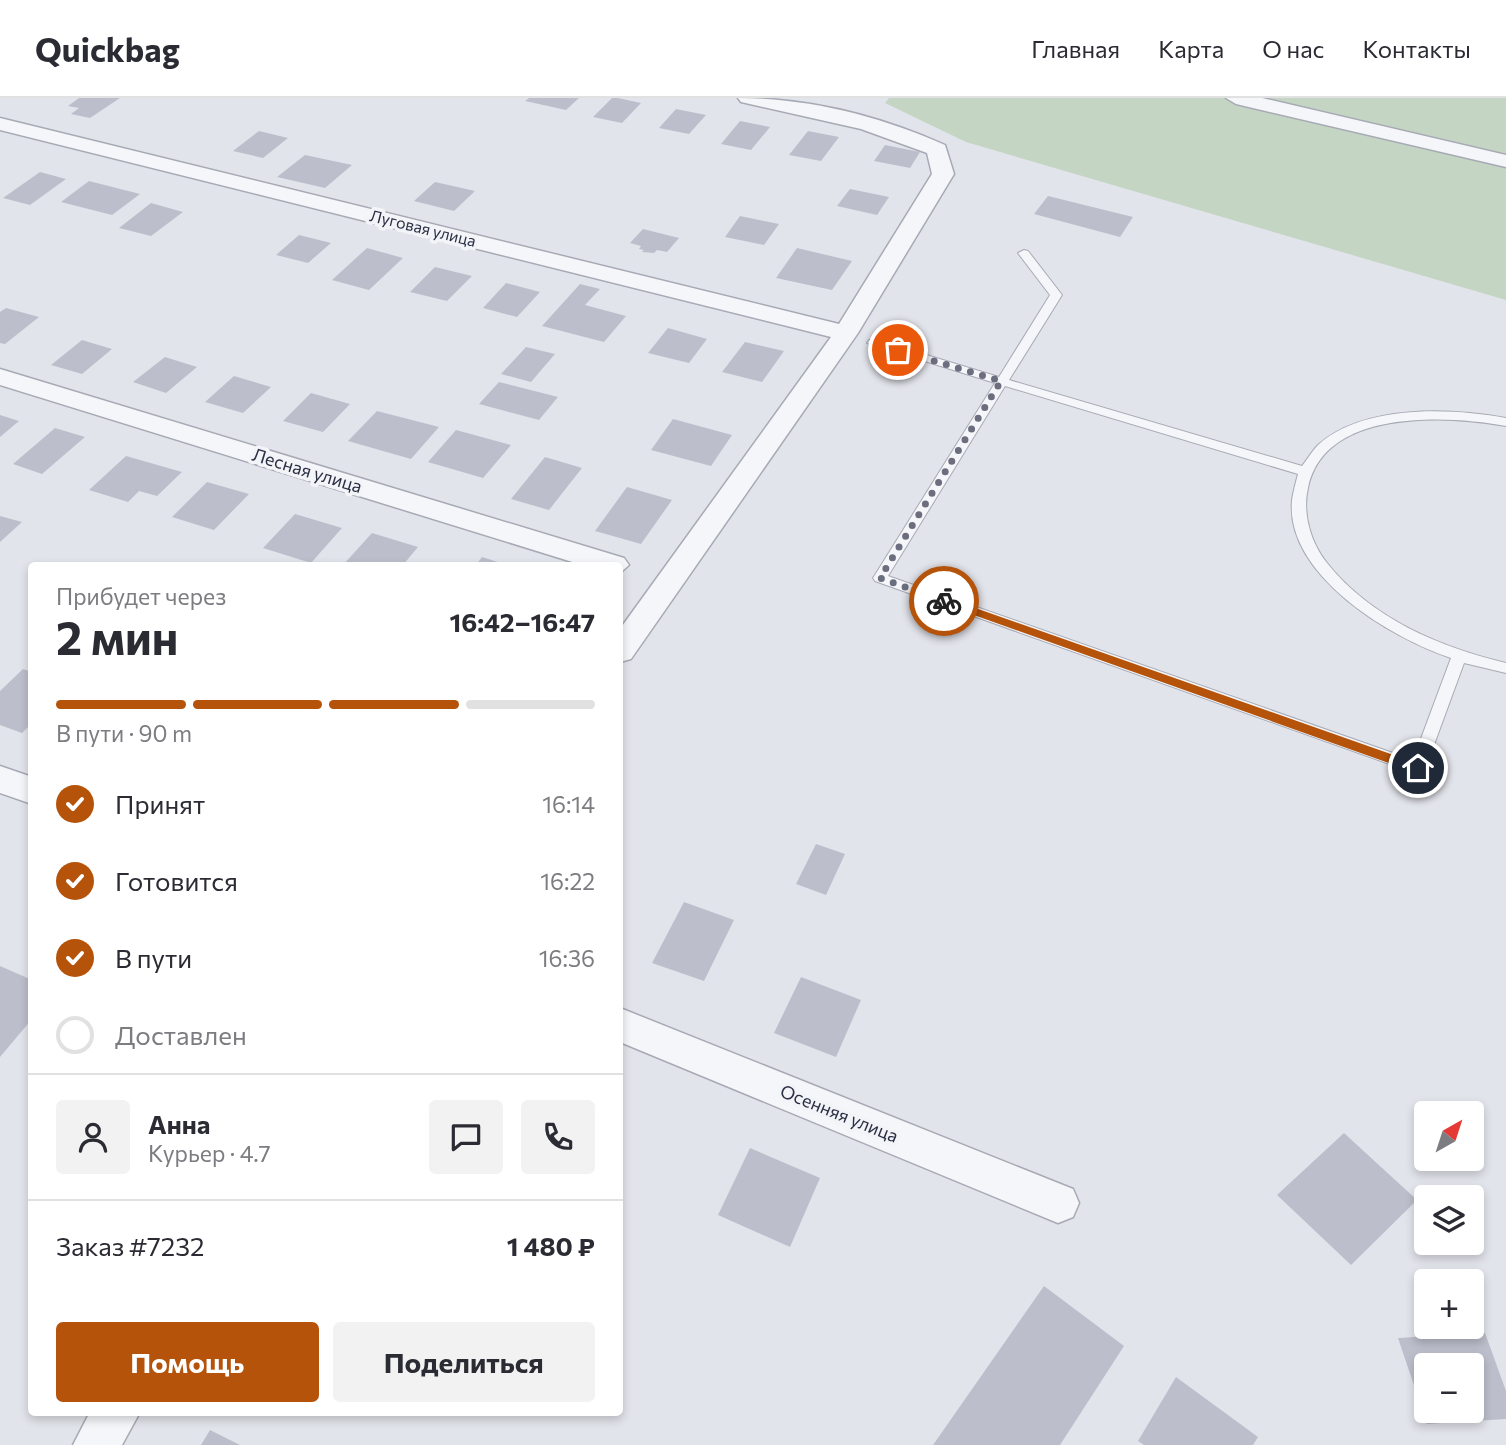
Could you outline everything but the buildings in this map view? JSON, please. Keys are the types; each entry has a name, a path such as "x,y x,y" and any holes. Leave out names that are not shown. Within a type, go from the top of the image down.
{"street":[{"path":"623,646 666,581 846,333 943,174 937,150 913,138 824,113 748,98"},
{"path":"824,113 844,98"},
{"path":"1236,98 1506,161"},
{"name":"Луговая улица","path":"0,124 846,333"},
{"name":"Лесная улица","path":"0,377 604,562"},
{"path":"623,568 666,581"},
{"path":"0,779 28,790"},
{"name":"Осенняя улица","path":"623,1026 1058,1203"},
{"path":"96,1445 114,1416"}],"lane":[{"path":"1024,253 1056,295 880,578 1418,768 1459,656"},
{"path":"873,343 1306,472"},
{"path":"1506,422 1437,414 1382,420 1338,438 1322,450 1306,472 1298,502 1301,523 1309,544 1323,566 1341,587 1374,614 1425,643 1459,656 1506,668"}],"green space":[{"path":"889,98 1506,98 1506,300 966,142 885,103"}],"way so far":[{"path":"898,350 1001,381 880,578 944,601"}],"route":[{"path":"944,601 1418,768"}]}
